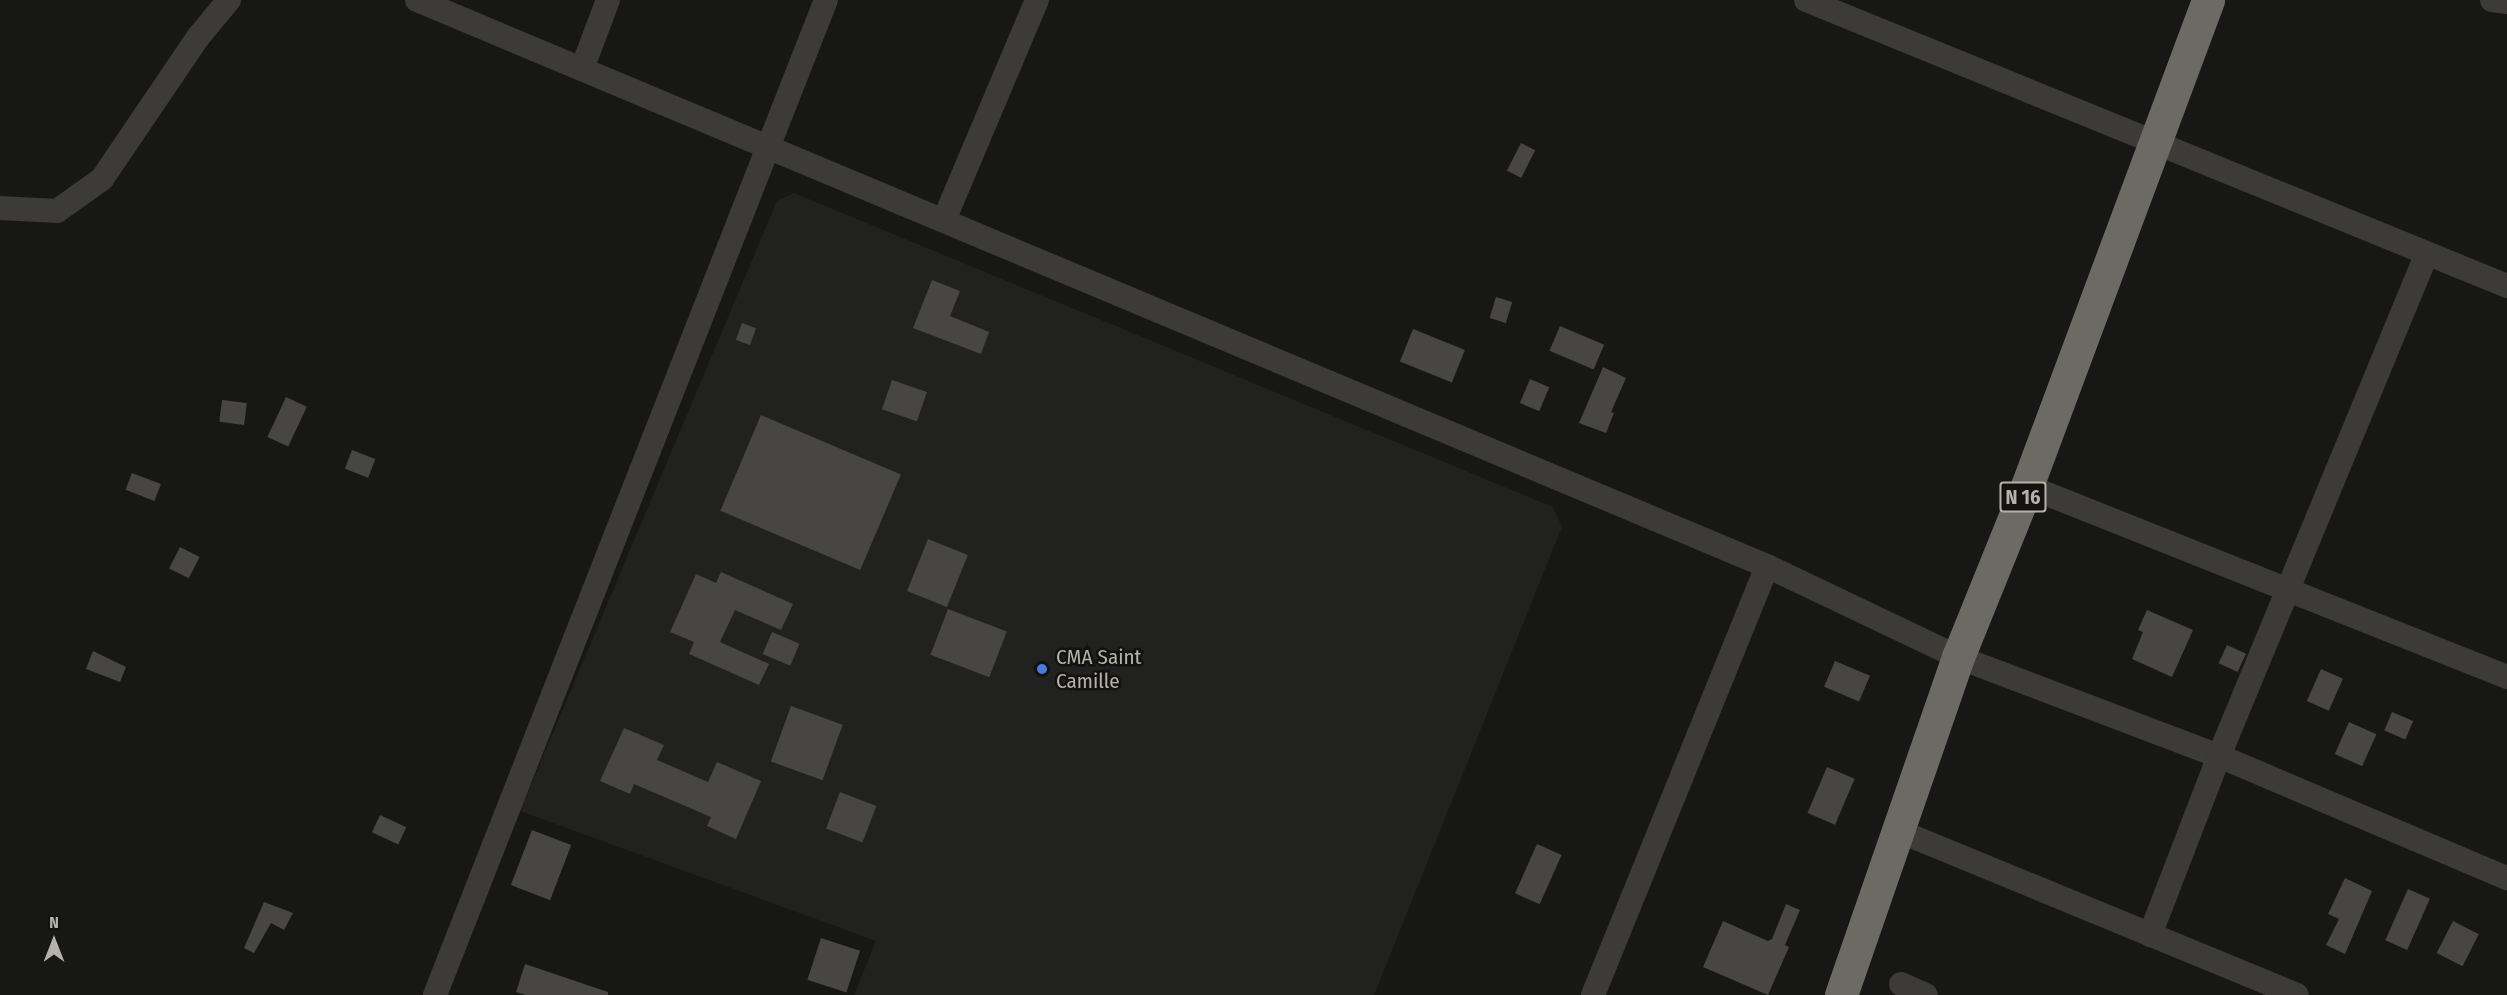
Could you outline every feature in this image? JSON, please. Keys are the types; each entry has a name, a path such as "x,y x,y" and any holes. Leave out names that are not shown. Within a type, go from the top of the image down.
{"highway":[{"name":"N 16","path":"1841,995 1958,657 2027,486 2208,0"}],"street":[{"path":"0,208 57,211 102,179 199,36 229,0"},
{"path":"417,0 767,145 1767,567 1958,657 2219,756 2507,878"},
{"path":"582,69 609,0"},
{"path":"435,995 767,145 826,0"},
{"path":"944,220 1037,0"},
{"path":"1806,0 2507,286"},
{"path":"2492,0 2507,2"},
{"path":"2150,935 2219,756 2427,253"},
{"path":"2027,486 2507,678"},
{"path":"1593,995 1767,567"},
{"path":"1899,831 2297,995"},
{"path":"1901,984 1926,995"}],"shaded area":[{"name":"CMA Saint Camille","path":"794,193 1553,507 1562,527 1374,995 854,995 876,941 520,811 777,201"}],"building":[{"path":"1521,143 1535,150 1521,178 1507,171"},
{"path":"932,280 960,291 950,316 989,332 981,354 913,328"},
{"path":"1496,297 1512,302 1506,323 1490,318"},
{"path":"742,323 756,328 750,345 736,340"},
{"path":"1560,326 1604,345 1594,370 1549,351"},
{"path":"1413,329 1465,350 1452,382 1400,361"},
{"path":"1603,367 1626,378 1611,412 1614,413 1606,433 1579,423"},
{"path":"1530,379 1549,387 1539,411 1520,403"},
{"path":"892,380 927,392 917,421 882,409"},
{"path":"286,397 307,407 288,447 267,437"},
{"path":"222,400 247,403 244,425 219,422"},
{"path":"761,415 901,474 860,570 720,511"},
{"path":"352,450 375,459 368,478 345,469"},
{"path":"132,473 161,484 154,501 126,490"},
{"path":"928,539 968,555 947,607 907,591"},
{"path":"180,547 200,557 189,578 169,568"},
{"path":"721,572 793,604 781,630 735,610 720,642 769,664 759,685 689,654 694,642 670,632 696,574 716,583"},
{"path":"948,609 1007,632 989,677 930,655"},
{"path":"2147,610 2193,630 2172,677 2132,659 2143,632 2138,630"},
{"path":"772,632 800,644 790,666 763,654"},
{"path":"2227,645 2246,654 2238,672 2219,663"},
{"path":"93,651 126,667 120,682 86,669"},
{"path":"1835,661 1870,676 1859,702 1824,687"},
{"path":"2321,669 2343,679 2329,711 2307,701"},
{"path":"791,706 843,725 823,780 771,761"},
{"path":"2392,712 2413,721 2405,739 2384,730"},
{"path":"2349,722 2376,734 2362,766 2335,754"},
{"path":"624,728 664,745 657,760 708,782 717,762 761,781 736,839 707,826 711,817 634,784 630,794 600,781"},
{"path":"1827,767 1855,779 1835,825 1807,813"},
{"path":"840,792 876,806 862,842 826,828"},
{"path":"380,815 406,827 398,844 372,832"},
{"path":"532,830 571,845 550,900 511,885"},
{"path":"1537,844 1562,855 1540,904 1515,893"},
{"path":"2345,878 2372,891 2345,954 2326,945 2339,919 2328,914"},
{"path":"2408,889 2430,899 2407,950 2385,940"},
{"path":"264,902 293,913 284,930 271,923 254,953 244,948"},
{"path":"1786,904 1800,910 1785,945 1789,947 1768,995 1703,967 1723,921 1768,941 1772,939"},
{"path":"2453,921 2479,934 2462,966 2437,953"},
{"path":"821,938 860,951 846,993 807,980"},
{"path":"525,964 608,992 608,995 526,995 516,992"}],"place":[{"name":"CMA Saint Camille","path":"1042,669"}]}
